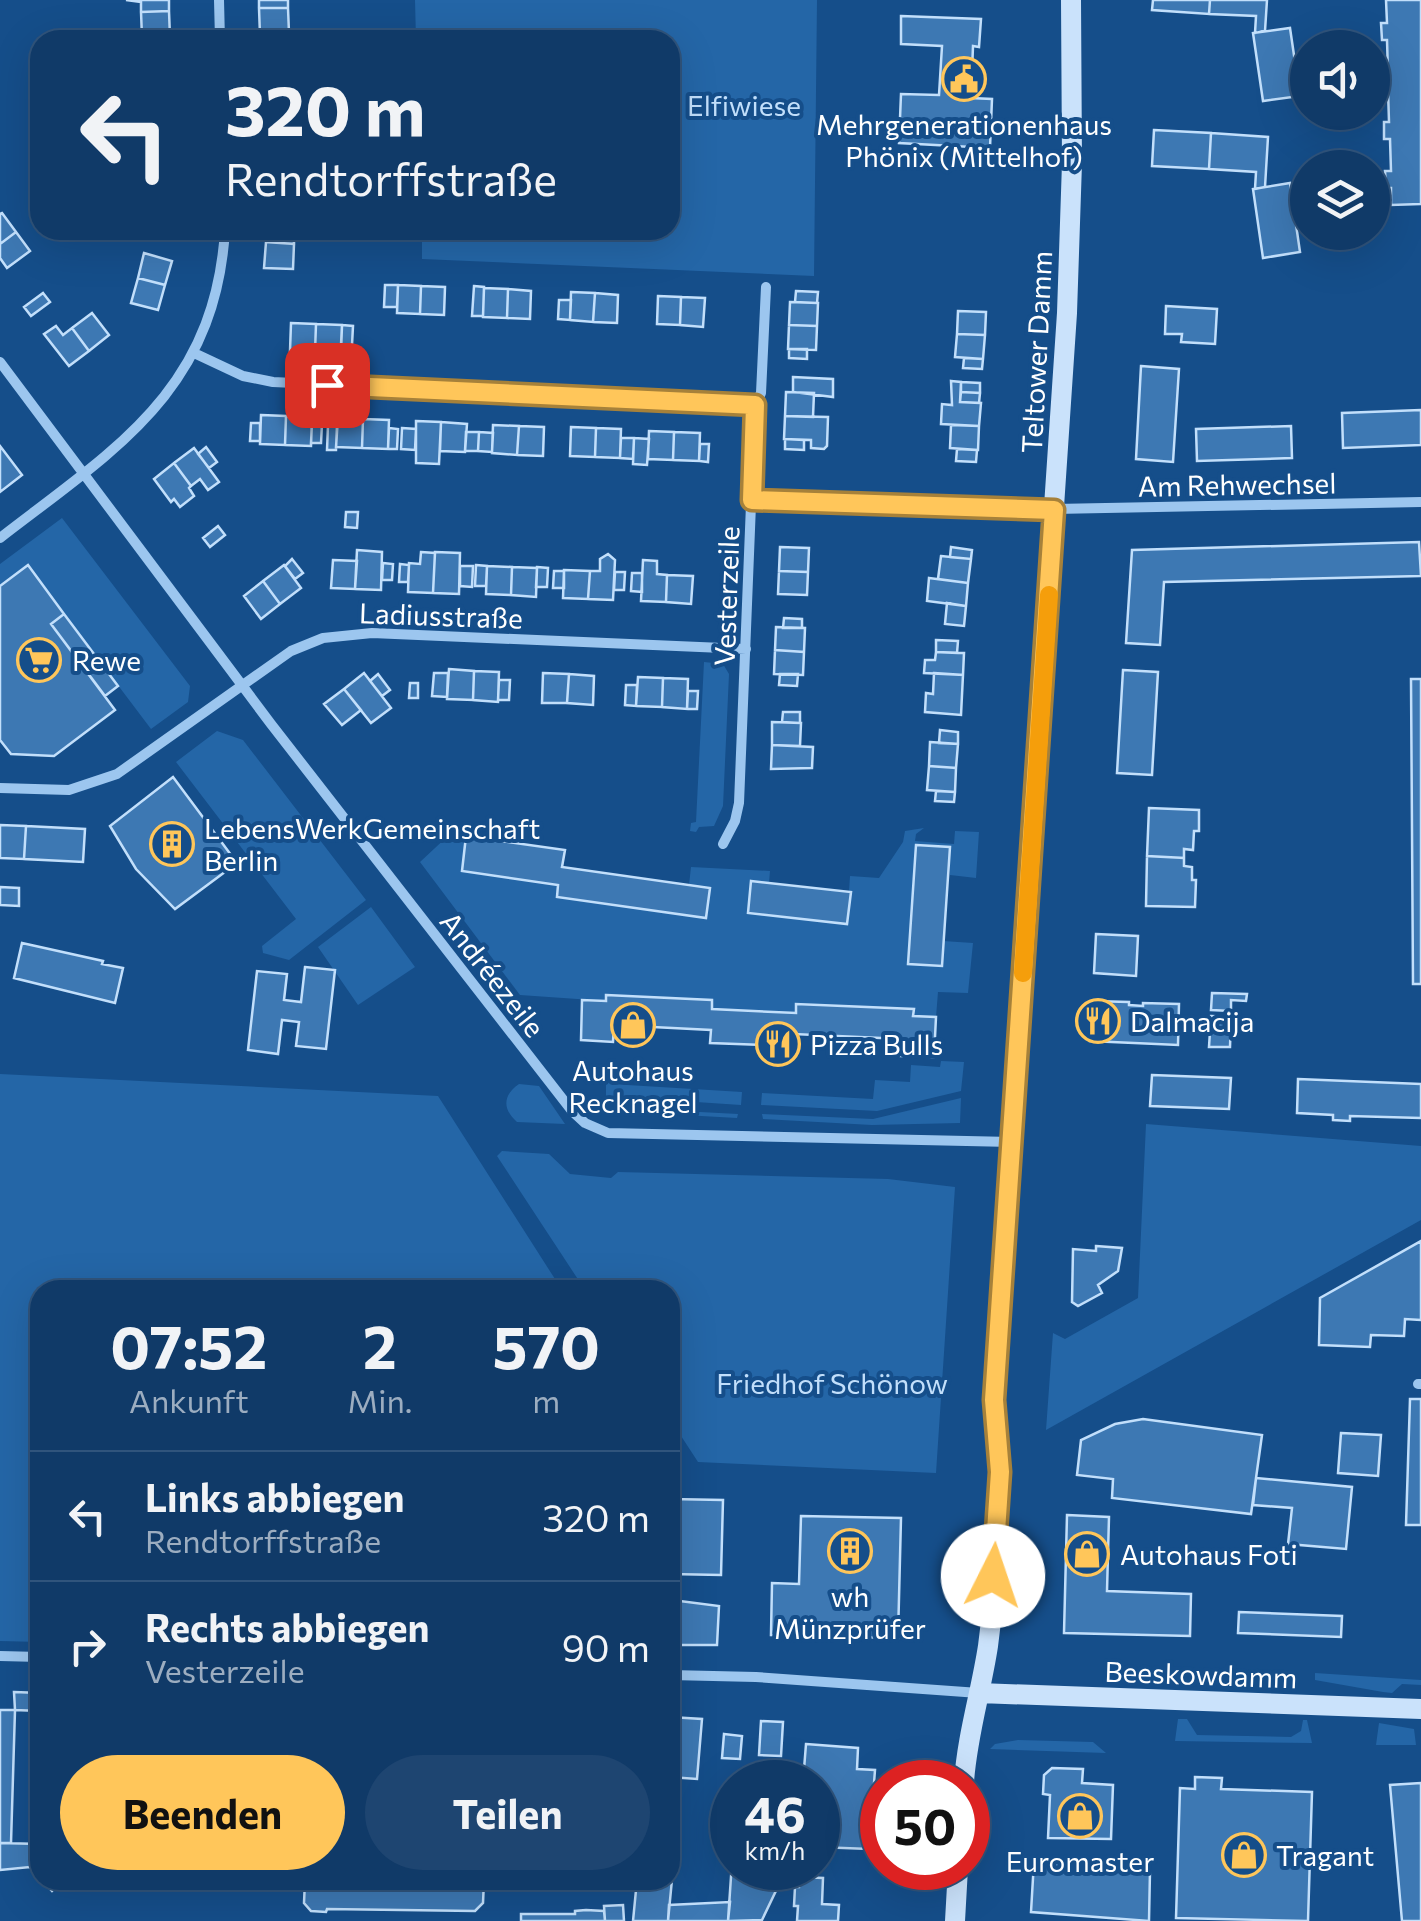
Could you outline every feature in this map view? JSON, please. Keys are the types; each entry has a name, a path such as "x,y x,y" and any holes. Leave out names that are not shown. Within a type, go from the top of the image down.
{"main road":[{"name":"Teltower Damm","path":"965,1760 990,1615 1000,1472 994,1400 1068,278 1071,0"},
{"name":"Beeskowdamm","path":"979,1693 1421,1709"},
{"path":"954,1921 956,1890"}],"street":[{"path":"219,0 220,30"},
{"path":"0,538 149,418 194,353 217,290 224,240"},
{"name":"Vesterzeile","path":"723,844 739,803 755,405 761,392 766,287"},
{"path":"194,353 243,376 273,382 755,405"},
{"name":"Andréezeile","path":"0,362 243,687 532,1062 585,1123 608,1134 1013,1142"},
{"name":"Am Rehwechsel","path":"752,500 1054,510 1421,502"},
{"name":"Ladiusstraße","path":"0,788 56,791 103,780 136,762 275,661 308,644 357,633 746,649"},
{"path":"0,1656 30,1657"},
{"path":"680,1675 979,1693"}],"green space":[{"name":"Elfiwiese","path":"415,0 817,0 814,276 422,259 422,240 680,240 680,30 416,30"},
{"path":"62,518 190,686 188,702 151,729 28,566 0,586 0,564"},
{"path":"704,662 723,664 729,674 723,806 714,826 699,827 696,832 690,831 691,823 696,822"},
{"path":"217,731 243,740 366,900 289,960 263,953 262,946 296,919 176,762"},
{"path":"924,828 916,834 915,841 954,844 955,831 979,832 976,878 950,875 950,848 916,845 908,963 943,941 973,943 968,993 938,992 936,1017 913,1016 913,1009 797,1004 796,1013 712,1009 712,1000 607,995 606,1001 520,995 420,862 450,834 466,836 462,871 558,885 557,897 705,918 710,888 689,885 691,867 770,871 769,883 751,882 847,924 850,876 879,878 903,842 905,831"},
{"path":"371,907 415,967 358,1005 318,947"},
{"path":"941,1061 964,1062 961,1091 877,1111 761,1105 762,1093 873,1099 875,1080 910,1082 911,1065 940,1067"},
{"path":"606,1065 612,1065 611,1084 742,1092 741,1105 606,1096"},
{"path":"0,1074 438,1096 556,1280 30,1280 30,1642 0,1641"},
{"path":"519,1084 539,1086 565,1124 517,1122 506,1102"},
{"path":"961,1098 960,1123 872,1125 763,1119 762,1114 873,1119"},
{"path":"605,1107 738,1114 737,1118 612,1111"},
{"path":"1146,1124 1421,1146 1421,1220 1046,1430 1053,1333 1065,1339 1138,1298"},
{"name":"Friedhof Schönow","path":"502,1151 549,1154 570,1174 611,1178 618,1172 888,1179 955,1187 936,1473 698,1462 680,1434 680,1280 578,1280 497,1156"},
{"path":"1315,1673 1421,1680 1421,1685 1402,1684 1392,1693 1383,1692 1315,1680"},
{"path":"1178,1719 1187,1719 1197,1735 1291,1737 1301,1731 1303,1720 1307,1720 1312,1743 1175,1741"},
{"path":"1379,1723 1414,1729 1416,1745 1376,1745"},
{"path":"1018,1740 1093,1742 1106,1753 990,1749 995,1744"}],"building":[{"path":"126,0 169,0 169,11 141,12 141,2"},
{"path":"259,0 288,0 288,8 259,8"},
{"path":"1153,0 1210,0 1209,14 1152,10"},
{"path":"1210,0 1267,0 1265,31 1255,33 1256,16 1209,14"},
{"path":"1386,0 1421,0 1421,204 1391,205 1390,139 1384,139 1384,130 1390,130 1390,30 1381,30 1381,23 1387,23"},
{"path":"259,8 288,8 289,30 260,30"},
{"path":"169,11 170,30 142,30 141,12"},
{"path":"901,16 981,19 979,47 973,46 971,98 992,99 990,148 899,143 901,94 939,95 942,46 901,44"},
{"path":"1290,28 1290,97 1263,101 1253,33"},
{"path":"1154,130 1211,133 1209,169 1152,166"},
{"path":"1211,133 1268,137 1265,187 1255,189 1256,172 1209,169"},
{"path":"1290,183 1290,250 1300,252 1263,258 1253,189"},
{"path":"0,214 16,232 0,244"},
{"path":"16,232 30,251 7,268 0,258 0,244"},
{"path":"294,240 294,244 266,242"},
{"path":"266,242 294,244 293,269 264,268"},
{"path":"144,253 172,261 165,285 138,278"},
{"path":"138,278 165,285 158,310 131,303"},
{"path":"385,285 398,285 397,307 384,307"},
{"path":"398,285 421,286 420,314 397,313"},
{"path":"421,286 445,287 444,315 420,314"},
{"path":"474,286 484,287 483,316 472,316"},
{"path":"484,288 508,289 507,318 483,317"},
{"path":"508,289 531,291 530,319 507,318"},
{"path":"796,291 818,292 817,303 795,302"},
{"path":"571,292 595,293 593,322 570,320"},
{"path":"43,293 50,302 31,316 24,307"},
{"path":"595,293 618,295 617,323 593,322"},
{"path":"658,296 681,297 680,325 657,324"},
{"path":"681,297 705,298 703,327 680,325"},
{"path":"559,300 571,300 570,320 558,319"},
{"path":"790,302 818,303 817,326 789,325"},
{"path":"1166,306 1217,309 1215,344 1181,342 1182,334 1165,334"},
{"path":"958,311 986,312 985,335 957,334"},
{"path":"92,313 109,335 89,351 72,328"},
{"path":"291,323 316,324 315,352 290,351"},
{"path":"316,324 342,325 341,353 315,352"},
{"path":"342,325 353,326 352,345 341,345"},
{"path":"789,325 817,326 816,350 788,349"},
{"path":"56,326 63,335 72,328 89,351 69,366 44,334"},
{"path":"957,334 985,335 983,359 955,357"},
{"path":"789,349 807,349 807,359 789,358"},
{"path":"964,358 983,359 982,369 963,368"},
{"path":"1141,366 1179,369 1173,462 1136,459"},
{"path":"793,377 833,379 833,397 793,392"},
{"path":"951,381 961,382 960,402 981,403 979,426 941,424 942,404 952,405"},
{"path":"961,382 980,383 980,393 961,392"},
{"path":"786,392 814,393 813,417 785,416"},
{"path":"961,392 980,393 979,403 960,402"},
{"path":"1421,410 1421,445 1343,448 1342,413"},
{"path":"261,415 286,416 285,445 260,444"},
{"path":"286,416 312,417 311,446 285,445"},
{"path":"785,416 828,417 827,446 811,448 811,440 784,439"},
{"path":"338,418 363,419 362,448 336,447"},
{"path":"363,419 389,420 388,449 362,448"},
{"path":"416,421 441,422 439,464 416,463"},
{"path":"441,422 467,424 465,452 440,451"},
{"path":"251,423 260,423 260,441 250,441"},
{"path":"312,423 322,424 321,443 311,443"},
{"path":"328,425 337,425 336,450 327,450"},
{"path":"493,425 519,426 517,455 492,453"},
{"path":"951,425 979,426 978,450 950,448"},
{"path":"519,426 544,427 543,456 517,455"},
{"path":"1291,426 1292,458 1197,461 1196,429"},
{"path":"571,427 596,428 595,457 570,456"},
{"path":"389,428 398,429 397,449 388,449"},
{"path":"402,428 416,429 415,450 401,449"},
{"path":"596,428 621,429 620,458 595,457"},
{"path":"649,431 674,432 673,460 648,459"},
{"path":"466,432 479,432 478,451 465,451"},
{"path":"479,432 493,433 492,452 478,451"},
{"path":"674,432 700,433 699,461 673,460"},
{"path":"621,438 634,438 633,459 620,458"},
{"path":"634,438 649,439 647,465 633,464"},
{"path":"785,439 804,440 804,450 785,449"},
{"path":"700,444 709,444 708,462 699,461"},
{"path":"0,446 22,475 0,492"},
{"path":"206,447 217,462 209,468 198,454"},
{"path":"194,448 219,482 208,490 200,479 191,486 174,463"},
{"path":"957,449 977,450 976,462 956,461"},
{"path":"174,463 194,496 180,507 174,499 171,502 154,479"},
{"path":"346,512 358,512 357,528 345,527"},
{"path":"218,526 225,535 210,547 203,538"},
{"path":"1419,542 1421,576 1164,582 1160,645 1126,643 1132,550"},
{"path":"780,547 809,548 808,572 779,571"},
{"path":"951,547 972,550 971,559 950,557"},
{"path":"357,550 382,552 381,590 355,589"},
{"path":"421,552 435,553 433,593 408,592 409,563 420,564"},
{"path":"435,552 460,553 459,594 433,593"},
{"path":"608,554 615,560 613,600 588,599 590,571 600,571 600,559"},
{"path":"941,556 971,559 968,583 938,579"},
{"path":"292,559 303,573 295,579 285,566"},
{"path":"333,560 357,561 355,589 331,588"},
{"path":"643,560 657,561 657,574 667,575 666,602 641,601"},
{"path":"383,563 393,564 392,580 382,580"},
{"path":"400,564 409,565 408,582 399,582"},
{"name":"Rewe","path":"28,565 64,614 51,624 115,710 54,756 11,754 0,740 0,586"},
{"path":"284,565 301,588 280,604 263,581"},
{"path":"476,565 487,566 486,586 475,586"},
{"path":"460,566 473,566 472,587 460,586"},
{"path":"487,566 512,567 511,595 486,594"},
{"path":"512,567 537,568 536,597 511,595"},
{"path":"537,567 548,568 547,587 536,587"},
{"path":"564,570 590,571 588,599 563,598"},
{"path":"554,571 564,571 564,588 553,588"},
{"path":"779,571 808,572 807,595 778,594"},
{"path":"615,572 625,572 624,590 614,590"},
{"path":"632,573 642,573 642,592 631,591"},
{"path":"667,575 693,576 691,604 666,602"},
{"path":"929,578 968,583 966,606 927,601"},
{"path":"263,581 280,604 261,619 244,596"},
{"path":"947,603 966,606 964,626 945,624"},
{"path":"64,614 118,686 105,696 51,624"},
{"path":"784,618 802,619 802,628 783,628"},
{"path":"776,627 805,628 804,652 775,650"},
{"path":"936,640 958,641 957,653 936,652"},
{"path":"775,650 804,652 803,675 774,674"},
{"path":"936,652 964,653 963,675 924,673 925,660 935,660"},
{"path":"449,669 474,671 473,700 447,699"},
{"path":"1123,670 1158,672 1152,775 1117,773"},
{"path":"474,671 499,672 498,702 473,700"},
{"path":"364,673 391,708 371,723 344,689"},
{"path":"434,673 448,673 447,697 432,696"},
{"path":"543,673 569,674 567,703 542,703"},
{"path":"934,673 963,675 961,715 925,712 926,693 933,694"},
{"path":"378,674 390,690 382,696 370,681"},
{"path":"569,674 594,676 593,705 567,703"},
{"path":"780,674 798,674 797,686 779,685"},
{"path":"638,677 663,678 662,707 636,706"},
{"path":"663,678 688,679 687,709 662,707"},
{"path":"1411,679 1421,679 1421,984 1413,984"},
{"path":"499,680 510,680 509,700 498,700"},
{"path":"410,683 418,683 418,698 409,698"},
{"path":"626,685 637,685 636,706 625,705"},
{"path":"344,689 361,710 342,725 324,704"},
{"path":"688,691 698,691 697,709 687,709"},
{"path":"783,712 800,712 800,723 782,722"},
{"path":"772,722 801,723 800,746 772,745"},
{"path":"940,730 958,732 958,744 939,743"},
{"path":"930,742 958,744 956,768 929,766"},
{"path":"772,745 813,747 812,768 771,769"},
{"path":"929,766 956,768 955,792 927,790"},
{"name":"LebensWerkGemeinschaft Berlin","path":"173,777 237,863 175,909 136,869 110,826"},
{"path":"936,791 955,792 954,802 935,801"},
{"path":"1149,808 1199,810 1199,831 1194,831 1193,850 1184,849 1184,858 1147,856"},
{"path":"0,825 26,826 24,859 0,858"},
{"path":"26,826 85,829 83,862 24,859"},
{"path":"466,836 565,850 562,867 710,888 706,918 557,897 558,885 462,871"},
{"path":"916,845 950,847 942,966 908,964"},
{"path":"1147,856 1184,858 1184,866 1192,867 1192,880 1196,880 1195,907 1146,906"},
{"path":"751,881 851,892 847,924 748,913"},
{"path":"0,887 19,888 19,906 0,905"},
{"path":"1096,934 1138,936 1136,976 1094,973"},
{"path":"22,943 123,968 115,1003 14,978"},
{"path":"305,967 335,970 326,1049 296,1046 299,1022 282,1020 278,1054 248,1050 257,971 287,974 284,1000 301,1002"},
{"path":"1212,993 1247,994 1246,1001 1231,1000 1231,1011 1211,1010"},
{"path":"606,995 712,1000 712,1009 796,1013 796,1004 914,1009 913,1016 936,1017 934,1057 901,1056 902,1039 794,1034 794,1046 710,1043 711,1030 614,1025 613,1042 581,1040 582,1000 606,1001"},
{"path":"1092,1001 1143,1006 1179,1004 1178,1045 1090,1041"},
{"path":"1211,1016 1231,1017 1230,1047 1209,1047"},
{"path":"1152,1075 1231,1078 1229,1109 1150,1106"},
{"path":"1298,1079 1421,1084 1421,1118 1350,1116 1350,1121 1333,1120 1333,1115 1297,1113"},
{"path":"1421,1241 1421,1320 1405,1319 1404,1336 1371,1335 1370,1347 1319,1345 1320,1298"},
{"path":"1096,1246 1122,1248 1118,1271 1098,1285 1102,1293 1078,1306 1072,1302 1073,1249 1096,1251"},
{"path":"1410,1399 1421,1399 1421,1525 1406,1525"},
{"path":"1143,1419 1262,1435 1251,1514 1112,1498 1113,1479 1077,1475 1081,1440 1115,1424"},
{"path":"1341,1433 1381,1435 1378,1476 1338,1473"},
{"path":"1256,1478 1352,1487 1346,1549 1288,1544 1292,1508 1253,1505"},
{"path":"680,1499 723,1500 721,1575 680,1574"},
{"name":"Autohaus Foti","path":"1067,1515 1109,1517 1107,1591 1191,1594 1190,1636 1064,1633"},
{"name":"wh Münzprüfer","path":"801,1516 901,1518 898,1638 771,1635 772,1583 799,1584"},
{"path":"680,1601 719,1606 717,1645 680,1645"},
{"path":"1239,1612 1342,1616 1341,1637 1238,1633"},
{"path":"14,1692 30,1693 30,1711 15,1710"},
{"path":"0,1710 15,1710 11,1843 0,1843"},
{"path":"680,1718 702,1719 697,1779 680,1778"},
{"path":"761,1721 783,1722 781,1756 759,1755"},
{"path":"724,1734 742,1736 740,1759 722,1758"},
{"path":"806,1744 858,1748 860,1849 840,1848 840,1760 805,1760"},
{"name":"Euromaster","path":"1052,1768 1083,1769 1082,1783 1113,1785 1111,1839 1048,1838 1050,1795 1043,1794 1044,1775"},
{"name":"Tragant","path":"1195,1777 1222,1778 1221,1789 1312,1792 1308,1921 1176,1918 1180,1788 1195,1789"},
{"path":"1421,1783 1421,1921 1402,1921 1390,1785"},
{"path":"0,1843 30,1844 30,1867 0,1870"},
{"path":"1034,1861 1150,1871 1149,1921 1031,1912"},
{"path":"305,1890 484,1890 483,1903 475,1911 326,1912 311,1911 304,1903"},
{"path":"636,1890 671,1890 668,1921 633,1921"},
{"path":"730,1890 776,1890 762,1920 728,1921"},
{"path":"795,1890 823,1890 822,1904 839,1905 838,1921 797,1921 798,1906 794,1906"},
{"path":"730,1902 728,1921 668,1921 669,1905"},
{"path":"623,1905 624,1921 605,1921 604,1906"},
{"path":"604,1911 605,1921 521,1921 521,1914 575,1914"}],"slow traffic":[{"path":"1023,973 1049,595"}],"place":[{"name":"Mehrgenerationenhaus Phönix (Mittelhof)","path":"964,79"},
{"name":"Rewe","path":"39,660"},
{"name":"LebensWerkGemeinschaft Berlin","path":"172,844"},
{"name":"Dalmacija","path":"1098,1021"},
{"name":"Autohaus Recknagel","path":"633,1025"},
{"name":"Pizza Bulls","path":"778,1044"},
{"name":"wh Münzprüfer","path":"850,1551"},
{"name":"Autohaus Foti","path":"1087,1554"},
{"name":"Euromaster","path":"1080,1816"},
{"name":"Tragant","path":"1244,1855"}],"route":[{"path":"327,385 755,405 752,500 1054,510 994,1400 1000,1472 993,1576"}]}
